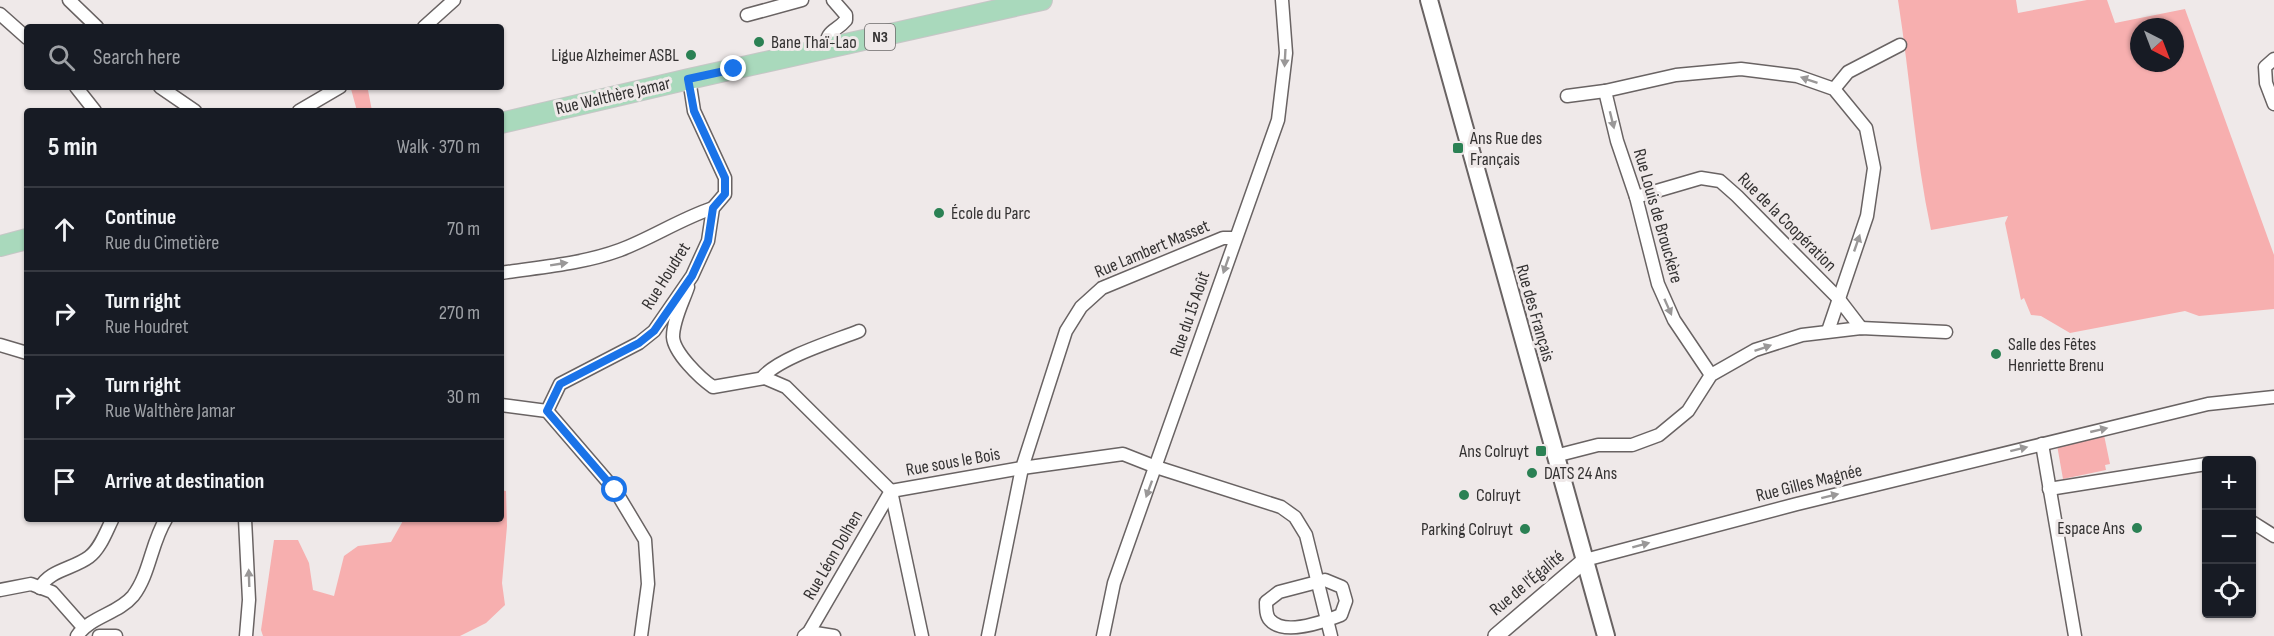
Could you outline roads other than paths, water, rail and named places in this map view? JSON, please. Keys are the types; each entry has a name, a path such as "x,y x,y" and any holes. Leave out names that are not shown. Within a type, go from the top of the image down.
{"main road":[{"name":"Rue Walthère Jamar","path":"504,122 1042,0"},
{"name":"Rue des Français","path":"1429,0 1606,636"},
{"path":"0,246 24,240"}],"street":[{"path":"69,0 94,24"},
{"path":"427,24 454,0"},
{"path":"747,15 802,0"},
{"path":"826,50 826,38 846,20 846,15 833,0"},
{"name":"Rue du 15 Août","path":"1102,636 1114,583 1278,120 1286,52 1282,0"},
{"path":"0,14 24,35"},
{"path":"1834,89 1848,72 1900,45"},
{"path":"2274,59 2265,67 2266,83 2274,104"},
{"path":"1567,96 1605,91 1676,75 1741,69 1797,76 1834,89 1866,128 1874,168 1867,216 1828,331"},
{"name":"Rue Houdret","path":"547,411 560,384 639,343 654,331 692,276 708,241 713,208 725,194 725,178 694,111 688,79"},
{"path":"78,90 93,108"},
{"path":"164,90 191,108"},
{"path":"304,108 335,90"},
{"name":"Rue Louis de Brouckère","path":"1605,91 1617,141 1636,197 1658,284 1674,321 1712,375"},
{"name":"Rue de la Coopération","path":"1636,197 1701,178 1720,181 1838,298 1861,328"},
{"path":"504,273 598,258 621,250 688,217 713,208"},
{"name":"Rue Lambert Masset","path":"988,636 1022,468 1066,331 1081,307 1093,295 1111,283 1223,238 1235,238"},
{"path":"692,276 673,339 684,358 701,379 713,387 762,378 767,372 787,360 859,331"},
{"path":"1555,456 1598,445 1632,445 1659,435 1688,411 1712,375 1755,350 1802,335 1861,328 1946,332"},
{"path":"0,345 24,352"},
{"name":"Rue sous le Bois","path":"762,378 776,381 786,387 891,491 1022,468 1123,454 1156,467 1281,507 1295,517 1306,535 1332,636"},
{"name":"Rue Gilles Magnée","path":"1584,560 1808,501 2208,404 2274,397"},
{"path":"504,405 547,411 615,490 645,540 648,584 641,636"},
{"path":"2042,444 2075,636"},
{"path":"2049,489 2202,465"},
{"path":"891,491 922,636"},
{"name":"Rue Léon Dolhen","path":"808,635 891,491"},
{"path":"40,588 44,579 89,558 111,522"},
{"path":"0,590 31,584 52,592 80,632 133,596 145,573 164,522"},
{"path":"245,522 249,600 246,636"},
{"path":"2256,525 2274,536"},
{"name":"Rue de l'Égalité","path":"1496,636 1584,560"},
{"path":"1325,580 1342,587 1346,601 1341,615 1327,620 1292,629 1278,628 1268,619 1266,602 1279,592 1325,580"},
{"path":"808,635 834,636"},
{"path":"99,636 116,636"}],"place":[{"name":"Bane Thaï-Lao","path":"759,42"},
{"name":"Ligue Alzheimer ASBL","path":"691,55"},
{"name":"Ans Rue des Français","path":"1458,148"},
{"name":"École du Parc","path":"939,213"},
{"name":"Salle des Fêtes Henriette Brenu","path":"1996,354"},
{"name":"Ans Colruyt","path":"1541,451"},
{"name":"DATS 24 Ans","path":"1532,473"},
{"name":"Colruyt","path":"1464,495"},
{"name":"Espace Ans","path":"2137,528"},
{"name":"Parking Colruyt","path":"1525,529"}]}
